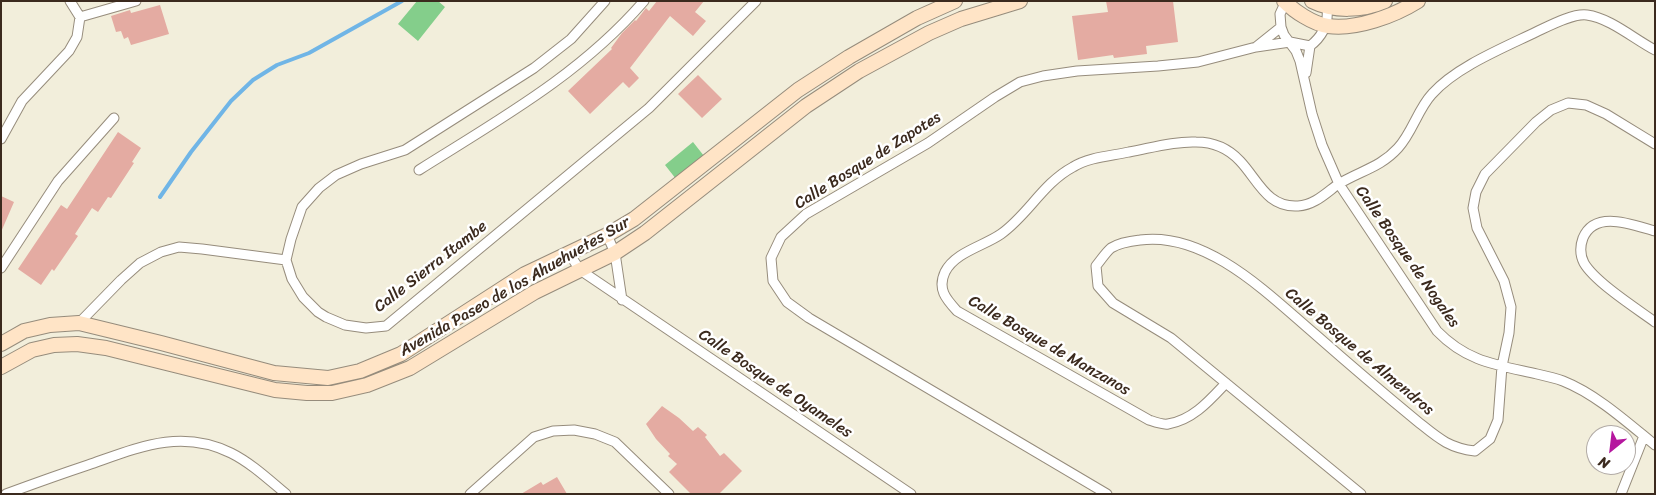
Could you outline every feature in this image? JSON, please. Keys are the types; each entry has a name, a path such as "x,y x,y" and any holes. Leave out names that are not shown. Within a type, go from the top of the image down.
{"street":[{"path":"1,139 22,101 69,51 77,37 80,17 70,1"},
{"path":"80,17 136,1"},
{"path":"79,323 140,263 161,252 179,248 194,248 286,260 302,208 328,182 348,169 360,164 405,150 534,68 572,39 605,1"},
{"path":"420,170 538,96 582,62 614,33 644,1"},
{"name":"Calle Sierra Itambe","path":"286,260 297,289 310,305 322,315 336,322 355,327 376,328 386,326 649,108 756,1"},
{"name":"Avenida Paseo de los Ahuehuetes Sur","path":"1,344 24,331 50,325 79,323 274,373 328,378 360,371 401,354 502,288 568,252 607,235 634,219 798,90 849,57 917,18 955,1"},
{"name":"Avenida Paseo de los Ahuehuetes Sur","path":"1,367 32,350 54,345 77,344 106,348 275,390 307,393 341,391 367,385 410,368 535,292 615,253 645,233 806,106 859,71 929,33 961,19 1020,1"},
{"path":"1312,1 1327,7 1346,10 1385,1"},
{"path":"1281,27 1280,14 1285,2 1305,16 1326,26 1348,25 1386,18 1418,1"},
{"path":"1310,46 1320,37 1326,26 1327,7"},
{"name":"Calle Bosque de Manzanos","path":"1226,383 1206,404 1186,418 1167,424 1149,420 957,311 945,297 942,282 946,269 956,258 1001,234 1019,218 1054,180 1074,166 1100,158 1173,144 1194,142 1214,144 1228,151 1240,161 1264,193 1279,203 1298,206 1318,200 1339,184 1383,162 1400,146 1431,95 1449,79 1479,59 1564,20 1586,14 1609,22 1655,50"},
{"name":"Calle Bosque de Nogales","path":"1281,27 1300,60 1314,122 1339,184 1437,331 1449,343 1469,356 1563,381 1601,404 1655,445"},
{"name":"Calle Bosque de Zapotes","path":"1256,47 1281,27"},
{"name":"Calle Bosque de Zapotes","path":"1107,494 809,318 787,302 773,281 771,258 781,237 806,214 928,143 1020,82 1043,76 1077,71 1198,62 1256,47 1290,42 1310,46"},
{"name":"Calle Bosque de Nogales","path":"1305,81 1310,46"},
{"name":"Calle Bosque de Almendros","path":"1361,494 1171,338 1113,303 1098,286 1096,266 1111,248 1127,242 1151,239 1175,240 1201,250 1228,265 1257,285 1441,440 1459,449 1475,451 1490,439 1498,420 1502,366 1509,334 1511,307 1504,281 1477,228 1473,208 1476,192 1485,174 1536,122 1551,110 1568,103 1586,105 1606,114 1655,144"},
{"path":"1,268 58,181 114,118"},
{"path":"1655,231 1617,221 1597,222 1586,232 1580,247 1584,263 1598,278 1655,322"},
{"path":"607,235 615,253 622,300"},
{"path":"568,252 580,270"},
{"name":"Calle Bosque de Oyameles","path":"580,270 911,494"},
{"path":"156,361 161,343"},
{"path":"470,494 534,437 553,431 574,430 595,434 615,442 669,494"},
{"path":"1621,494 1644,436"},
{"path":"6,494 144,445 174,441 203,444 230,453 255,468 286,494"}],"green space":[{"path":"417,1 438,1 445,7 418,41 398,24"},
{"path":"693,142 704,156 676,179 665,165"}],"building":[{"path":"657,1 704,1 695,12 706,21 693,36 670,16 630,68 639,78 629,88 623,82 590,114 568,91 612,49 622,33 636,21 646,8 649,11"},
{"path":"1106,1 1173,1 1178,42 1146,46 1147,54 1114,58 1113,55 1078,60 1072,16 1108,12"},
{"path":"160,5 169,34 131,45 128,37 124,39 121,31 116,32 111,16 130,10 131,13"},
{"path":"698,75 722,99 702,118 678,94"},
{"path":"118,132 141,148 132,162 134,163 111,198 108,197 98,212 92,208 75,234 78,236 54,271 52,269 41,285 18,269 61,205 67,209"},
{"path":"1,196 14,202 1,232"},
{"path":"662,406 693,431 698,427 707,435 705,437 720,456 724,453 742,471 719,494 691,494 669,472 677,464 668,456 670,454 656,439 646,424"},
{"path":"557,477 567,494 521,494 541,482 543,485"}],"waterway":[{"path":"160,197 191,152 231,101 253,80 277,65 309,53 402,1"}]}
